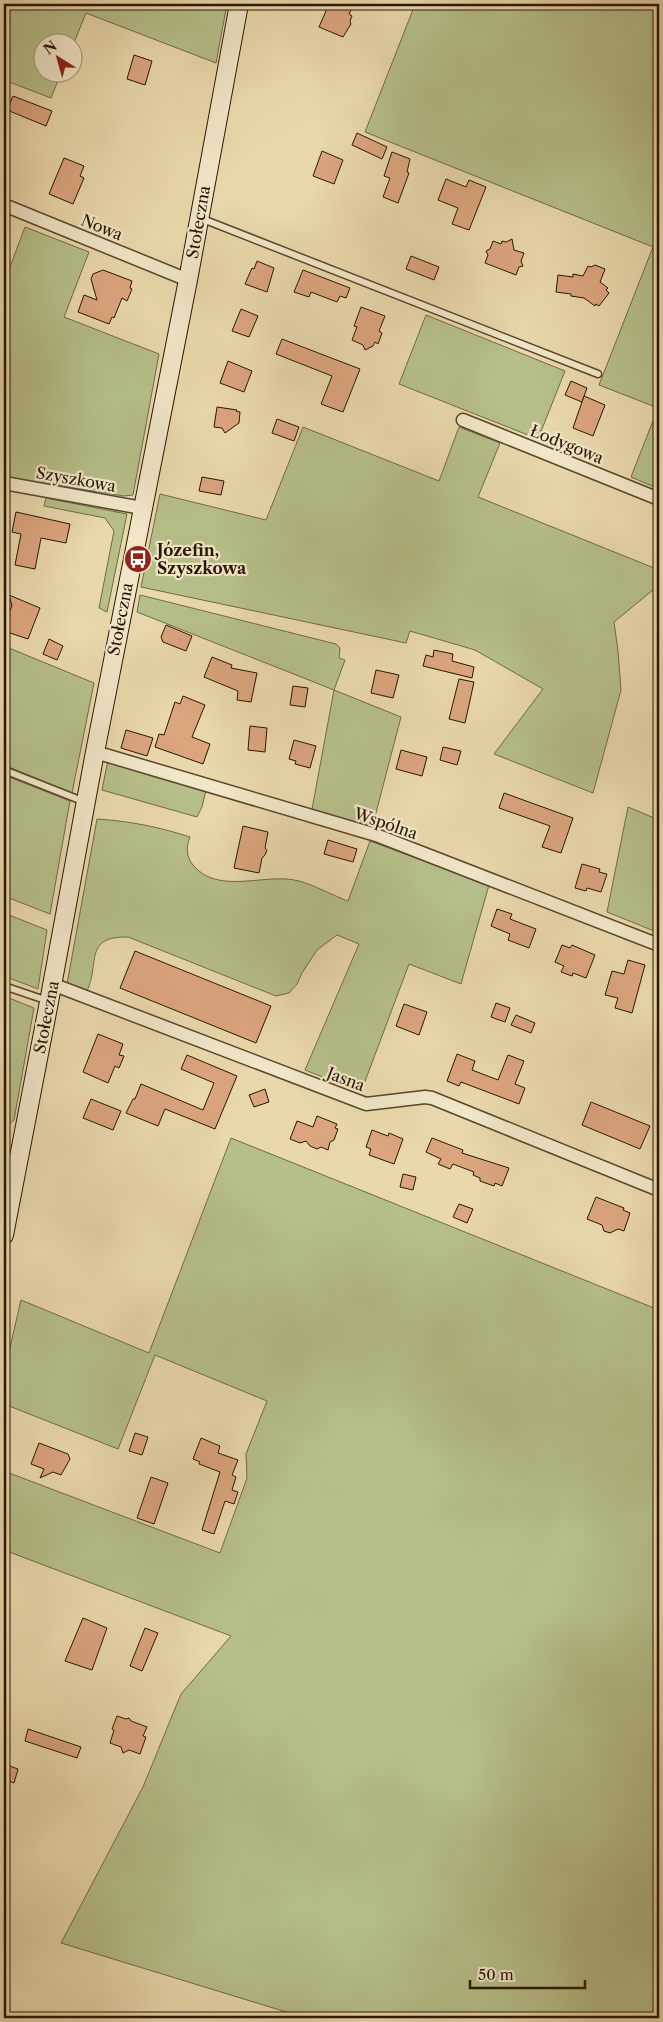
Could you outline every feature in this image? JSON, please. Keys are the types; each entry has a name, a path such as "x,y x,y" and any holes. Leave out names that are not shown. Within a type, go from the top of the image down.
{"street":[{"name":"Stołeczna","path":"4,1235 142,508 188,280 239,4"},
{"name":"Nowa","path":"4,205 188,280"},
{"name":"Łodygowa","path":"463,420 659,499"},
{"name":"Szyszkowa","path":"4,483 142,508"},
{"name":"Wspólna","path":"95,752 376,835 659,945"},
{"name":"Jasna","path":"51,993 366,1104 426,1097 432,1098 659,1190"}],"lane":[{"path":"199,217 598,374"},
{"path":"4,770 86,802"},
{"path":"4,986 51,993"}],"green space":[{"path":"4,4 227,4 216,63 86,13 78,32 32,32 32,82 57,82 51,98 4,80"},
{"path":"408,4 659,4 659,489 631,477 658,408 599,385 653,247 365,132 414,7"},
{"path":"25,227 89,252 64,317 159,354 133,495 124,496 4,477 4,283"},
{"path":"426,315 565,371 538,439 399,384"},
{"path":"303,427 439,481 459,427 500,443 478,497 659,570 659,585 614,622 621,690 593,793 494,754 543,689 475,650 410,631 406,643 141,587 160,494 266,520"},
{"path":"46,498 127,514 107,612 99,608 114,531 105,518 44,506"},
{"path":"140,595 336,644 340,648 339,658 345,660 334,690 137,612"},
{"path":"4,646 94,683 72,793 4,765"},
{"path":"334,690 401,717 372,828 312,809"},
{"path":"108,760 206,790 202,807 197,817 102,790"},
{"path":"4,775 70,801 50,914 4,896"},
{"path":"628,807 659,820 659,933 607,912"},
{"path":"97,819 144,825 190,837 187,851 189,859 203,874 215,879 243,881 286,879 299,881 348,901 370,841 489,885 461,984 409,964 361,1092 305,1070 359,944 337,935 317,950 297,984 289,993 276,996 128,937 104,941 99,947 87,991 67,984"},
{"path":"4,913 47,930 38,989 4,976"},
{"path":"4,996 34,1008 14,1120 4,1128"},
{"path":"231,1138 659,1310 659,2018 295,2018 296,2015 61,1943 143,1787 181,1694 231,1636 4,1550 4,1471 220,1553 247,1478 246,1454 267,1401 155,1355 118,1449 4,1404 4,1373 21,1300 149,1353"}],"building":[{"path":"329,4 354,4 349,14 352,16 351,24 343,37 319,27"},
{"path":"134,55 152,61 145,85 127,79"},
{"path":"13,96 52,111 46,126 7,110"},
{"path":"357,133 387,147 382,159 352,145"},
{"path":"322,151 343,160 334,184 313,176"},
{"path":"392,152 410,159 407,172 409,173 398,203 383,197 390,178 384,176"},
{"path":"64,158 84,166 80,176 84,178 73,204 49,194"},
{"path":"446,179 466,187 469,180 486,187 469,230 452,224 458,208 438,200"},
{"path":"512,239 514,250 524,253 521,261 523,266 519,267 516,275 485,263 488,255 486,251 490,249 493,241 501,244 502,241 506,242"},
{"path":"411,256 439,267 434,280 406,269"},
{"path":"257,261 274,268 267,292 245,284"},
{"path":"595,265 605,269 600,282 608,288 606,290 609,293 599,306 596,304 595,306 584,298 556,292 558,275 573,277 573,274 583,276 588,266"},
{"path":"103,270 132,281 130,288 132,289 127,301 122,298 114,318 112,317 109,324 78,312 84,295 97,300 91,279 93,274"},
{"path":"303,270 350,288 346,298 340,296 337,302 311,292 309,297 294,292"},
{"path":"361,307 385,316 379,331 382,333 378,344 375,342 373,346 365,350 363,345 352,340 357,327 354,326"},
{"path":"241,309 258,316 249,337 232,331"},
{"path":"282,339 360,369 343,412 321,404 332,376 276,354"},
{"path":"228,361 252,371 244,392 220,383"},
{"path":"571,381 587,388 582,402 565,395"},
{"path":"584,396 605,405 593,436 573,428"},
{"path":"217,407 240,412 239,423 225,433 222,428 214,427"},
{"path":"277,419 299,427 294,441 272,433"},
{"path":"202,477 224,481 221,495 199,491"},
{"path":"16,512 70,524 66,543 41,538 35,569 15,565 21,534 12,532"},
{"path":"9,595 40,608 28,639 4,631 4,623 12,606"},
{"path":"166,625 192,636 186,651 163,642 161,637"},
{"path":"49,639 63,646 57,660 43,654"},
{"path":"434,650 453,654 452,661 474,667 472,678 423,666 426,655 433,657"},
{"path":"212,657 232,665 231,668 257,673 251,702 237,700 238,691 204,677"},
{"path":"376,670 399,675 393,698 371,693"},
{"path":"459,679 474,682 465,723 449,719"},
{"path":"293,686 308,688 305,707 290,705"},
{"path":"183,696 205,705 192,737 210,744 203,764 155,747 159,734 164,735 175,702 180,704"},
{"path":"250,726 267,728 265,752 248,750"},
{"path":"126,730 153,738 147,756 121,748"},
{"path":"294,740 316,746 310,768 295,764 296,761 289,759"},
{"path":"443,747 461,751 457,765 440,760"},
{"path":"401,750 427,757 422,776 396,769"},
{"path":"504,793 573,818 561,853 542,847 550,826 499,808"},
{"path":"243,826 268,832 265,848 267,850 262,858 259,873 234,868"},
{"path":"328,840 357,849 353,862 324,854"},
{"path":"582,864 600,869 599,872 607,874 601,892 587,888 586,891 575,888"},
{"path":"497,909 512,914 510,919 536,929 529,948 508,940 510,934 491,926"},
{"path":"562,945 570,948 572,945 595,955 586,978 573,973 572,976 561,972 564,966 555,962"},
{"path":"135,951 271,1006 256,1043 120,988"},
{"path":"628,960 645,965 632,1013 615,1008 618,998 605,995 612,971 624,974"},
{"path":"496,1003 510,1008 505,1022 491,1017"},
{"path":"404,1004 427,1012 419,1035 396,1026"},
{"path":"516,1015 535,1023 531,1033 511,1025"},
{"path":"98,1034 123,1044 119,1055 124,1056 119,1068 115,1066 108,1083 83,1072"},
{"path":"457,1054 475,1061 472,1070 498,1080 508,1055 524,1061 515,1084 525,1088 519,1104 461,1082 459,1086 447,1081"},
{"path":"187,1055 237,1076 215,1129 165,1109 158,1126 126,1113 133,1099 135,1099 141,1084 203,1110 214,1083 181,1069"},
{"path":"265,1089 269,1102 254,1107 249,1095"},
{"path":"91,1099 121,1111 113,1130 83,1118"},
{"path":"591,1102 650,1126 640,1149 582,1125"},
{"path":"317,1116 337,1124 335,1128 338,1129 334,1140 330,1142 328,1150 321,1147 317,1149 310,1146 306,1141 300,1143 290,1139 297,1121 313,1127"},
{"path":"372,1130 388,1136 389,1133 403,1139 394,1164 369,1155 371,1149 366,1147"},
{"path":"432,1138 463,1150 462,1153 509,1168 502,1186 495,1183 494,1186 480,1181 480,1178 473,1175 474,1172 453,1164 450,1169 438,1164 441,1159 426,1152"},
{"path":"403,1174 416,1177 413,1190 400,1187"},
{"path":"596,1197 624,1208 623,1210 630,1213 624,1231 618,1229 610,1233 604,1231 602,1225 587,1219"},
{"path":"459,1204 473,1209 467,1223 453,1217"},
{"path":"135,1433 148,1437 142,1455 129,1451"},
{"path":"201,1438 220,1446 218,1453 238,1460 232,1475 236,1477 232,1490 238,1492 234,1504 225,1501 214,1534 202,1530 220,1472 199,1464 200,1462 193,1459"},
{"path":"39,1443 68,1454 70,1459 61,1475 53,1472 40,1478 44,1469 31,1464"},
{"path":"151,1477 168,1483 154,1524 137,1518"},
{"path":"83,1618 107,1628 92,1670 65,1661"},
{"path":"145,1628 158,1633 142,1671 130,1666"},
{"path":"117,1716 129,1718 131,1721 147,1727 143,1736 146,1737 140,1754 129,1750 123,1753 121,1747 110,1743 114,1730 112,1729"},
{"path":"28,1729 81,1747 77,1758 25,1741"},
{"path":"4,1764 18,1769 14,1783 4,1779"}],"place":[{"name":"Józefin, Szyszkowa","path":"138,559"}]}
